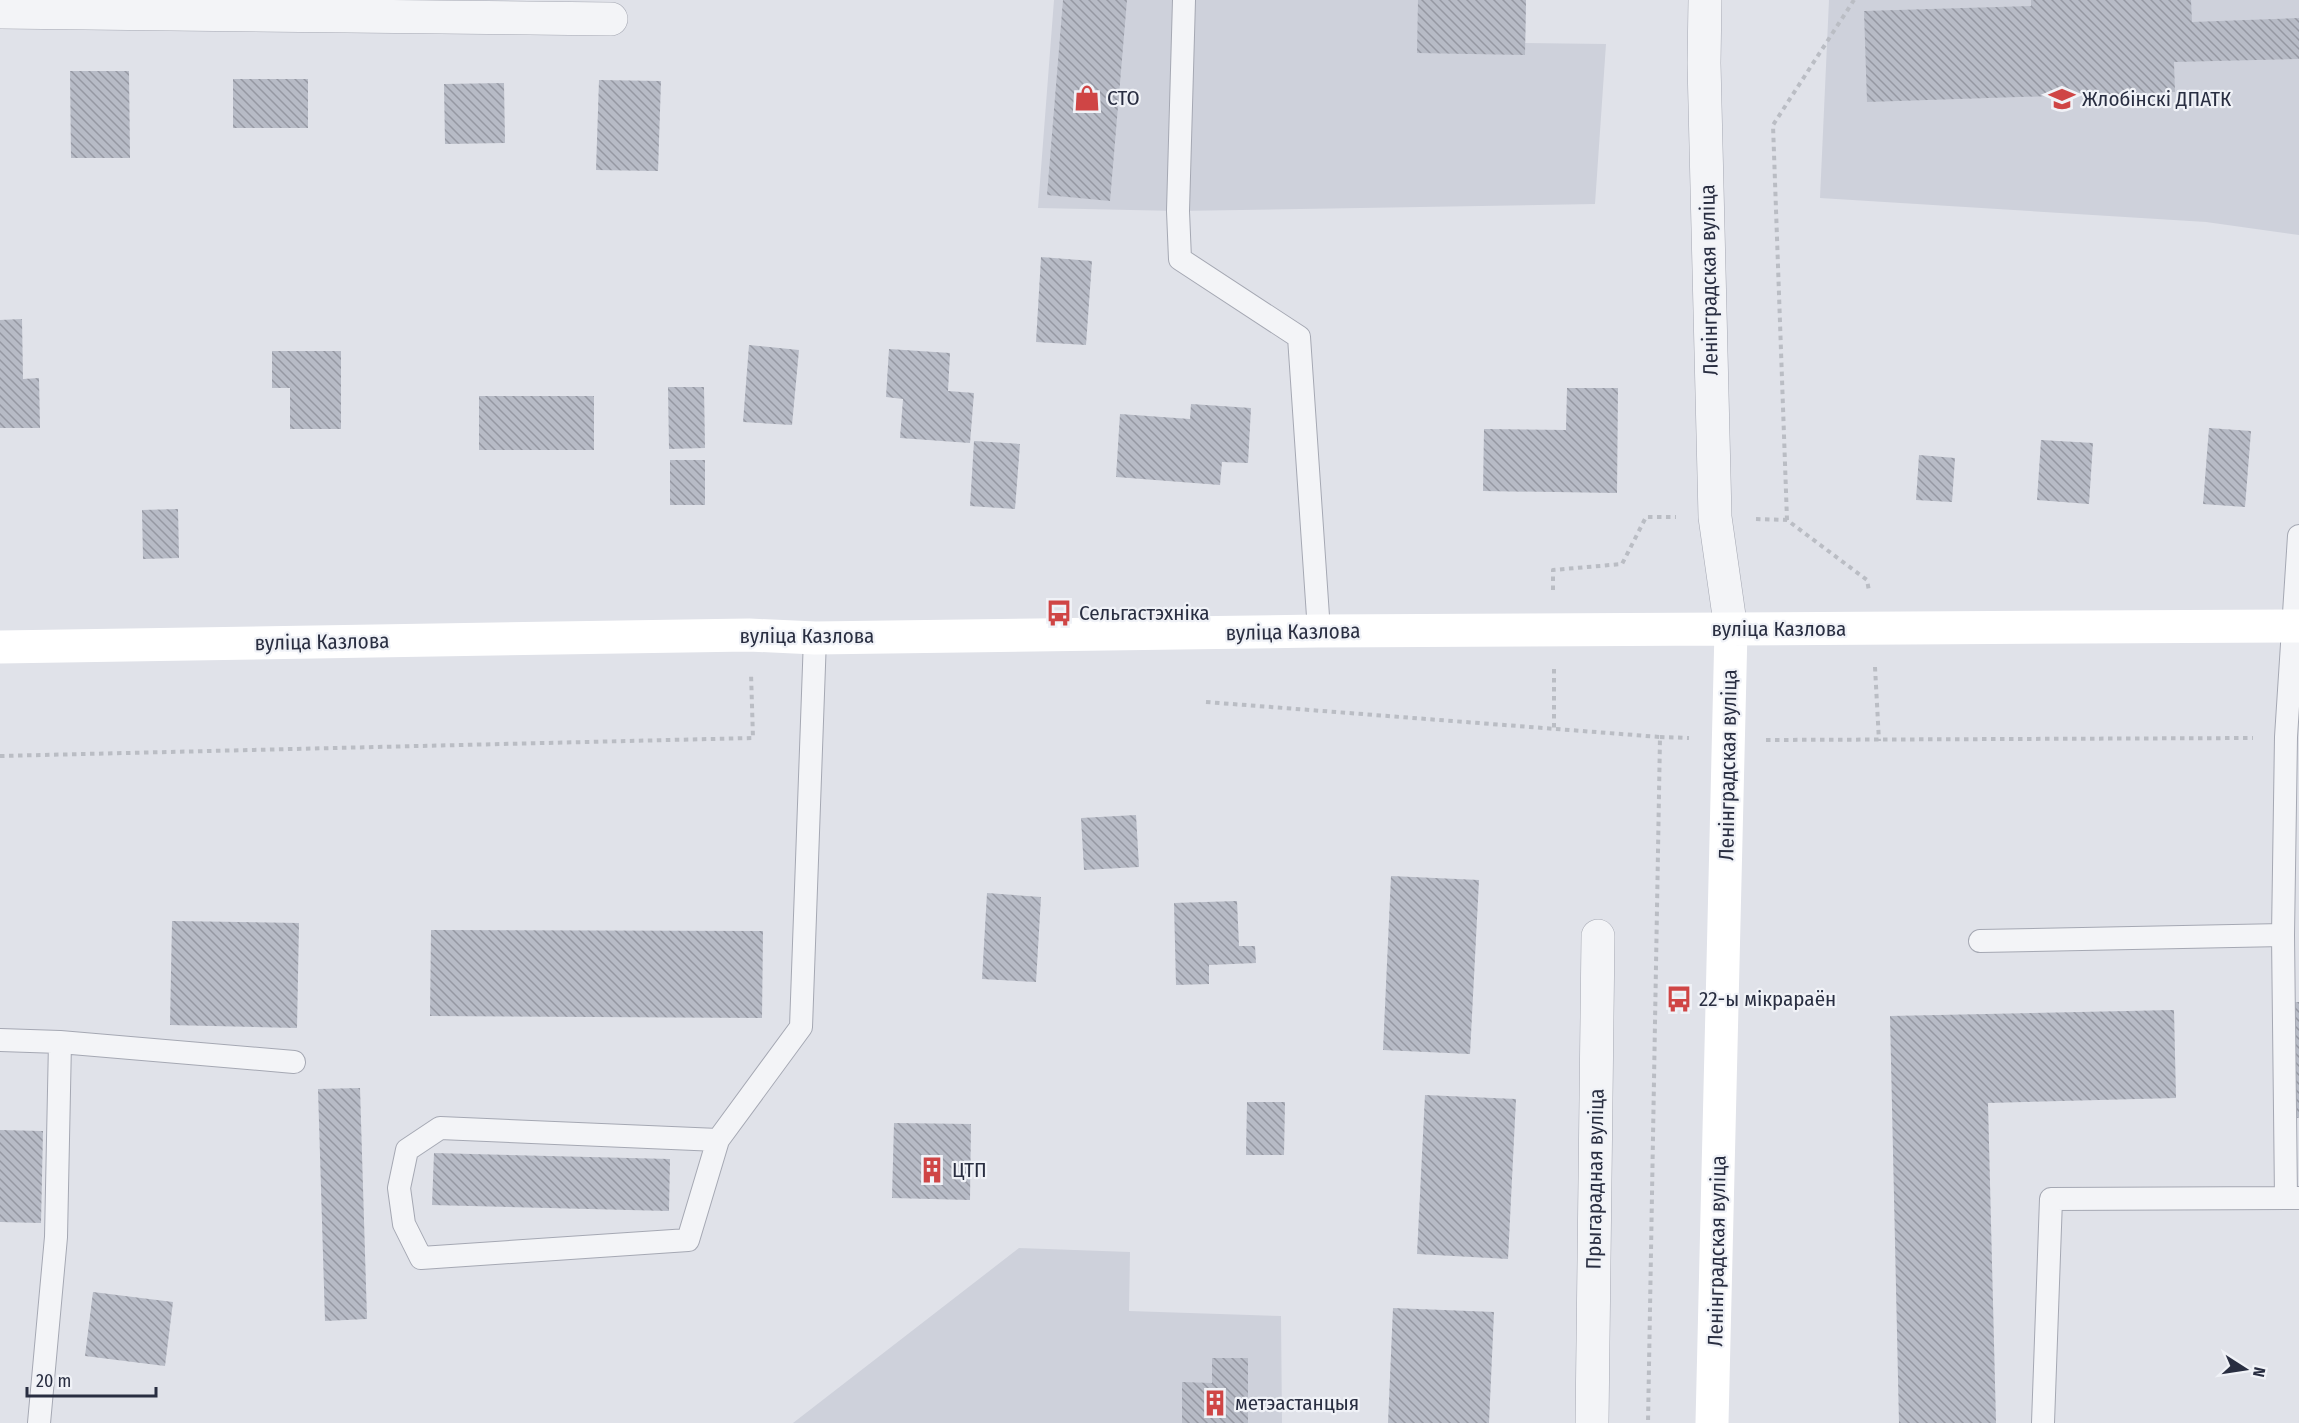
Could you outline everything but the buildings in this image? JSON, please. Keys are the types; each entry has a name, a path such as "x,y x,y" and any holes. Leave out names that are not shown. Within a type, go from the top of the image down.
{"main road":[{"name":"вуліца Казлова","path":"0,647 749,635 815,638 1319,631 2296,626"},
{"name":"Ленінградская вуліца","path":"1712,1423 1731,630"}],"street":[{"name":"Ленінградская вуліца","path":"1705,0 1704,63 1715,518 1731,630"},
{"path":"0,12 611,19"},
{"name":"Прыгарадная вуліца","path":"1592,1423 1598,936"}],"lane":[{"path":"1184,0 1178,211 1180,259 1299,337 1319,631"},
{"path":"2043,1423 2050,1199 2293,1198 2283,935 2292,879 2286,738 2296,626 2299,536"},
{"path":"718,1140 440,1128 407,1150 399,1188 404,1224 421,1258 688,1240 718,1140 801,1027 815,638"},
{"path":"1980,941 2283,935"},
{"path":"0,1040 60,1042 294,1062"},
{"path":"39,1423 56,1236 60,1042"}],"path":[{"path":"1854,0 1773,125 1787,520 1867,580"},
{"path":"1553,570 1622,564 1646,517"},
{"path":"1873,628 1879,741 2286,738"},
{"path":"0,756 753,738 749,635"}],"shaded area":[{"path":"1054,0 1526,0 1525,43 1606,44 1595,204 1178,211 1038,208"},
{"name":"Жлобінскі ДПАТК","path":"1829,0 2299,0 2299,235 2206,222 1820,198"},
{"name":"метэастанцыя","path":"1019,1248 1130,1252 1129,1311 1281,1316 1282,1423 793,1423"}],"place":[{"name":"СТО","path":"1087,98"},
{"name":"Жлобінскі ДПАТК","path":"2062,99"},
{"name":"Сельгастэхніка","path":"1059,613"},
{"name":"22-ы мікрараён","path":"1679,999"},
{"name":"ЦТП","path":"932,1170"},
{"name":"метэастанцыя","path":"1215,1403"}]}
